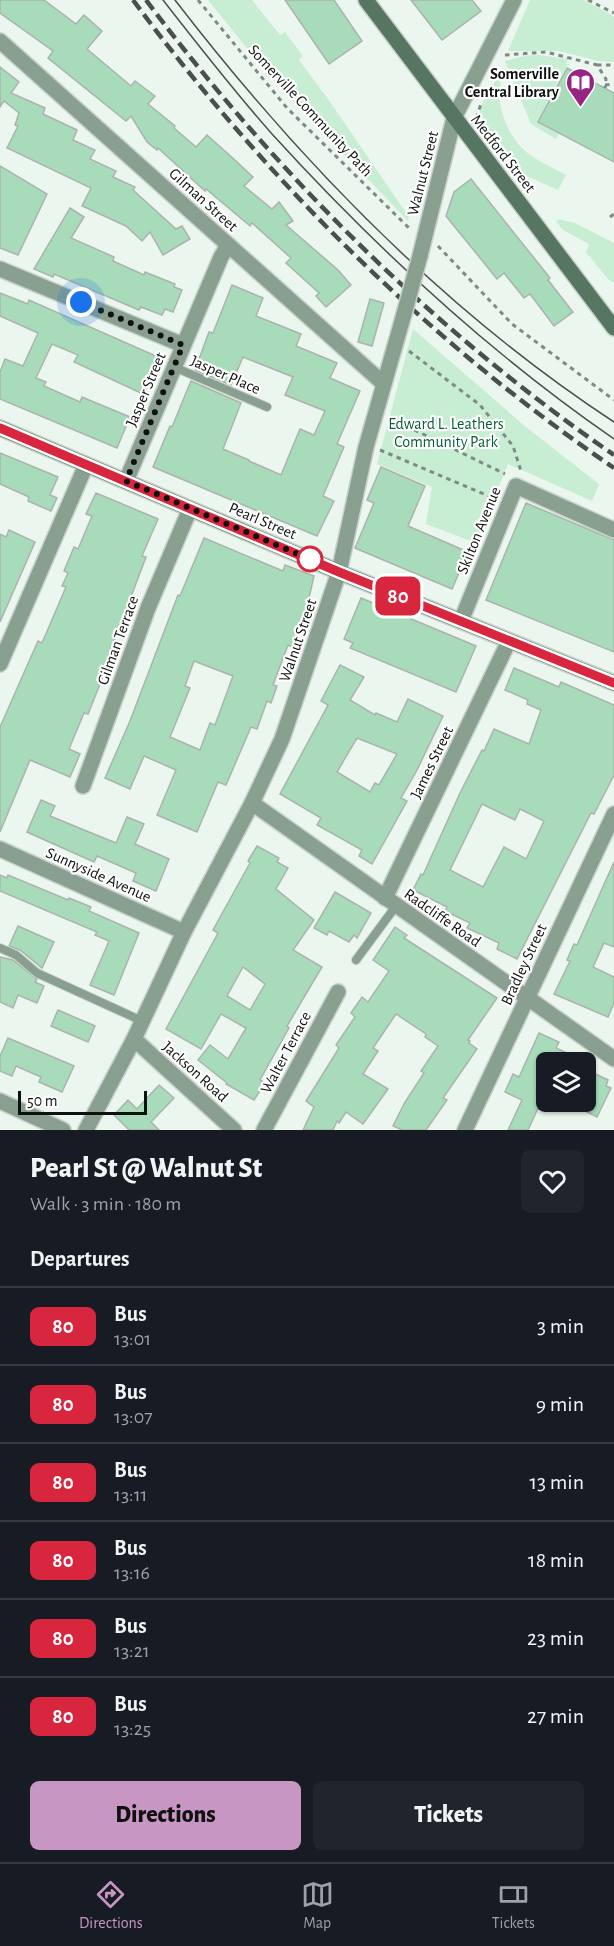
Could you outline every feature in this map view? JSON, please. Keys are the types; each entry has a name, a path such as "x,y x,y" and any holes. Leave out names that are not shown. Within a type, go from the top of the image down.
{"street":[{"name":"Medford Street","path":"366,0 614,328"},
{"name":"Walnut Street","path":"86,1130 134,1039 184,932 282,739 339,572 366,447 420,256 454,118 514,0"},
{"name":"Gilman Street","path":"0,41 384,384"},
{"name":"Jasper Street","path":"126,481 228,245"},
{"path":"0,269 183,345"},
{"name":"Pearl Street","path":"0,428 339,572 614,683"},
{"path":"0,664 87,465"},
{"name":"Skilton Avenue","path":"461,621 516,486 614,530"},
{"name":"Gilman Terrace","path":"83,786 148,608 190,509"},
{"name":"James Street","path":"390,902 509,641"},
{"name":"Radcliffe Road","path":"252,802 614,1059"},
{"name":"Bradley Street","path":"465,1130 614,814"},
{"name":"Sunnyside Avenue","path":"0,849 184,932"},
{"name":"Walter Terrace","path":"264,1130 338,992"},
{"name":"Jackson Road","path":"134,1039 234,1130"},
{"path":"0,1101 63,1130"}],"lane":[{"name":"Jasper Place","path":"174,367 267,407"},
{"path":"356,960 390,902"},
{"path":"0,948 16,955 37,973 142,1021"}],"path":[{"name":"Somerville Community Path","path":"198,0 288,108 407,228 412,230"},
{"path":"588,0 614,13"},
{"path":"505,55 546,52 597,65 614,65"},
{"path":"597,65 603,72 605,87 614,84"},
{"path":"435,245 512,324 614,400"},
{"path":"406,349 480,405 513,446 523,476"},
{"path":"387,417 512,477"},
{"path":"378,449 508,504"}],"green space":[{"path":"208,0 252,0 280,35 285,32 303,56 299,60 409,217 408,221 270,77"},
{"path":"530,0 583,0 612,15 614,18 614,62 598,61 559,51 508,51"},
{"path":"538,55 568,59 566,64 571,65 567,65 538,122 559,133 556,139 531,124 505,61"},
{"path":"497,78 501,83 499,96 502,110 513,138 535,158 566,175 558,190 522,174 480,121 482,105"},
{"path":"558,219 575,223 614,243 614,283 586,252 589,244 563,230 556,221"},
{"name":"Edward L. Leathers Community Park","path":"413,329 526,427 599,484 592,501 508,464 476,543 426,524 432,487 377,464"}],"building":[{"path":"0,0 44,0 76,24 84,15 102,31 87,49 131,86 135,81 155,96 148,104 196,147 207,135 253,177 244,186 272,209 279,202 293,221 286,225 338,270 351,285 326,307 316,296 319,293 286,263 291,258 252,223 250,226 206,189 205,191 158,148 157,150 147,142 131,116 126,121 48,58 53,51 0,13"},
{"path":"285,0 334,0 362,41 329,64"},
{"path":"411,0 472,0 481,11 442,40"},
{"path":"0,67 19,82 11,93 45,108 43,114 77,130 73,140 95,150 90,159 116,171 113,177 135,187 133,190 176,229 182,226 190,239 163,255 150,232 142,241 126,226 82,206 91,188 7,148 18,126 15,125 19,113 4,101 0,107"},
{"name":"Somerville Central Library","path":"567,68 614,93 614,162 538,122"},
{"path":"0,166 47,194 18,255 0,248"},
{"path":"471,179 550,278 548,280 573,312 554,326 530,294 524,298 504,273 497,279 446,216 454,192"},
{"path":"70,208 84,217 71,238 114,257 113,261 144,275 145,272 175,284 174,287 182,290 173,312 165,309 162,315 141,307 139,310 54,274 53,277 34,269"},
{"path":"232,285 263,298 256,316 301,334 296,346 337,363 330,378 360,391 337,444 344,447 323,496 334,501 317,536 153,467 191,381 241,403 223,449 281,475 300,429 314,435 325,411 285,395 293,377 243,357 231,385 195,370 209,332 213,333"},
{"path":"0,293 28,304 29,300 158,357 153,378 143,394 74,362 78,355 52,344 36,378 46,382 44,386 80,402 82,397 130,417 117,448 0,399 0,372 5,359 23,366 38,333 0,316"},
{"path":"370,299 384,303 372,346 358,342"},
{"path":"0,453 58,477 50,495 57,498 51,511 28,501 29,497 0,484"},
{"path":"381,467 425,486 408,526 468,552 452,589 355,548 374,503 367,500"},
{"path":"96,493 158,519 142,556 146,557 104,668 106,669 88,714 84,713 69,749 80,754 70,777 30,760 0,832 0,727 38,641 42,643 66,587 62,586 68,573 64,571 74,547 78,549 92,516 86,514"},
{"path":"526,503 614,540 614,652 486,600"},
{"path":"9,530 35,542 0,622 0,534 6,537"},
{"path":"204,538 283,571 285,565 314,576 304,620 302,619 292,647 288,645 273,685 277,686 271,703 267,701 257,729 251,727 226,785 218,782 197,832 157,815 176,770 144,756 130,789 105,778 130,721 178,595 180,596","holes":["194,661 233,676 215,725 210,723 200,750 170,737 190,688 185,686"]},
{"path":"361,598 476,646 456,692 350,648 353,643 344,639"},
{"path":"340,665 364,677 350,700 375,715 376,713 397,722 408,699 443,716 401,798 407,801 372,864 359,856 362,850 317,825 321,818 280,794 328,705 321,701","holes":["357,738 397,754 379,785 375,783 370,792 337,772"]},
{"path":"514,668 559,687 561,682 614,705 614,775 594,814 591,813 517,959 497,949 499,943 467,928 470,923 445,911 447,907 413,890 421,874 423,875 460,793 494,729 529,744 541,710 527,704 528,700 505,690","holes":["482,804 515,820 520,809 544,821 526,859 504,847 483,887 450,870"]},
{"path":"41,800 55,806 50,816 116,843 127,817 144,824 135,844 169,859 156,891 133,881 136,873 97,856 94,862 27,832"},
{"path":"257,846 279,858 277,862 288,868 276,889 314,920 293,950 322,967 287,1026 289,1028 260,1080 265,1083 254,1100 226,1084 198,1060 210,1045 228,1059 246,1028 221,1014 201,1049 166,1029 218,933 213,930 250,863 248,861","holes":["243,967 265,984 250,1010 227,996"]},
{"path":"614,862 614,947 604,943 593,967 614,977 614,1003 608,1017 554,994 570,961 567,960 574,944 577,945"},
{"path":"0,875 7,878 8,875 91,907 89,911 139,933 114,995 90,985 109,941 95,935 97,932 0,891"},
{"path":"335,892 371,913 357,938 354,935 349,942 329,931 327,935 314,928"},
{"path":"18,926 54,942 42,968 20,950 9,946"},
{"path":"395,927 407,935 404,938 497,998 468,1040 477,1049 443,1098 447,1100 426,1130 402,1130 393,1126 424,1073 421,1071 438,1046 425,1037 426,1034 396,1014 373,1048 378,1051 363,1074 388,1089 363,1124 346,1112 339,1123 337,1121 333,1130 303,1130 314,1107 306,1101 339,1048 336,1045 355,1017 351,1013 362,997 368,1002 389,971 373,960"},
{"path":"0,957 13,960 37,979 35,982 44,986 37,1003 18,995 13,1008 0,1002"},
{"path":"58,1010 95,1026 88,1042 51,1026"},
{"path":"539,1033 559,1042 556,1048 565,1052 536,1052 536,1112 528,1130 508,1130 522,1100 505,1092 513,1074 519,1077"},
{"path":"8,1038 74,1066 62,1092 39,1082 41,1077 16,1066 12,1076 0,1071 0,1056"},
{"path":"596,1074 608,1080 606,1086 611,1088 597,1117 587,1112 596,1112"},
{"path":"159,1085 174,1098 151,1122 159,1130 129,1130 114,1115 128,1100 137,1109"}],"tram line":[{"path":"163,0 272,134 392,257 522,371 614,439"},
{"path":"175,0 272,118 323,175 377,229 433,282 491,331 551,378 614,422"}],"railway":[{"path":"133,0 239,132 354,254 415,312 479,367 545,419 614,468"},
{"path":"146,0 196,65 249,127 362,247 421,303 483,356 614,455"}],"bus line":[{"name":"80","path":"0,428 339,572 614,683"}],"place":[{"name":"Somerville Central Library","path":"580,108"}],"route":[{"path":"81,302 183,345 126,481 312,560 310,559"}]}
